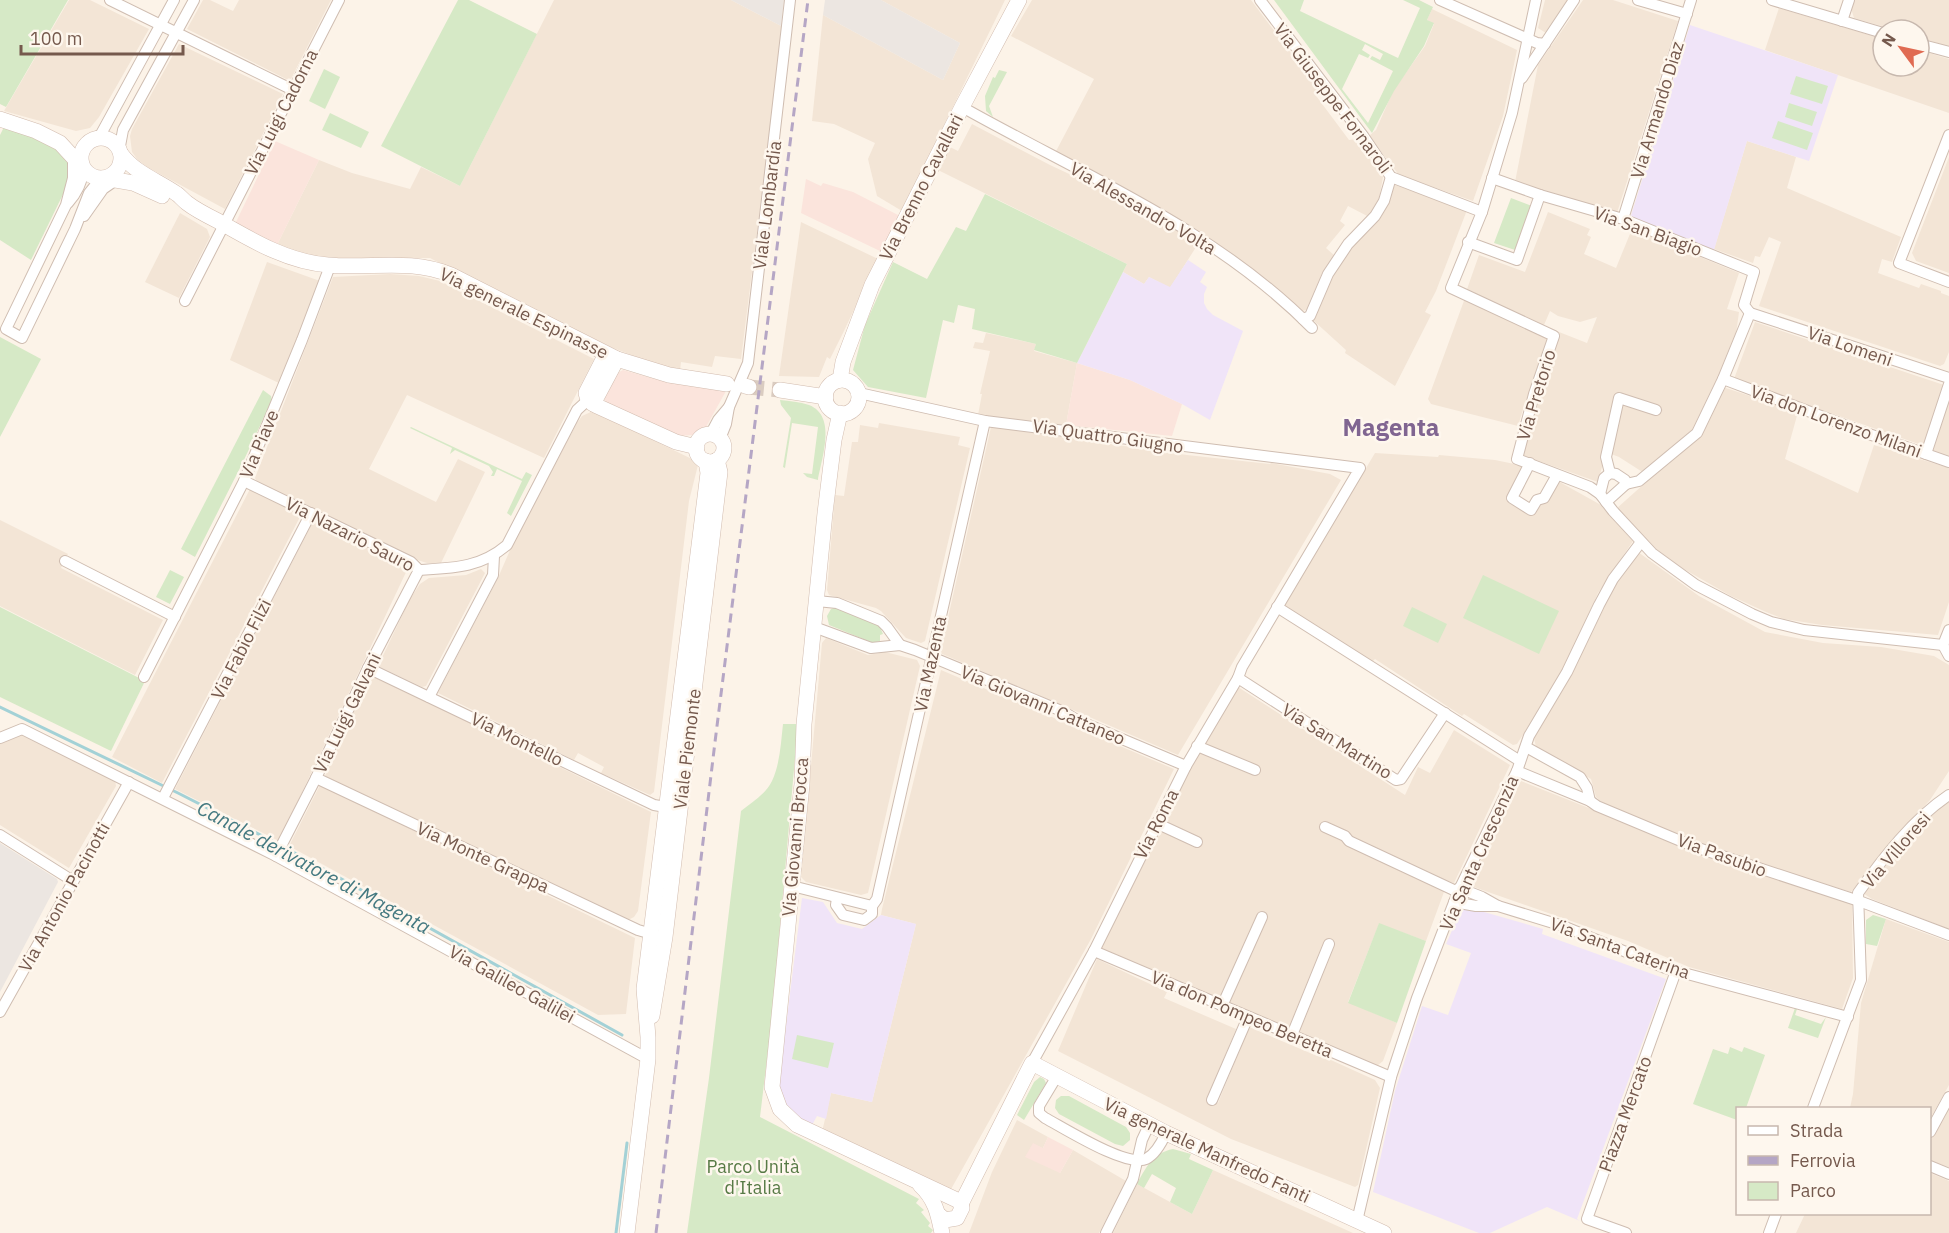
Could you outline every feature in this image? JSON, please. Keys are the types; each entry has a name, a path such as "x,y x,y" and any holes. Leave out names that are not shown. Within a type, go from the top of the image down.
{"street":[{"path":"110,0 293,90"},
{"path":"174,0 101,134 87,143 81,155 66,205 6,329 22,338 75,228 89,193 97,183 110,179 121,161 120,146 123,130 194,0"},
{"name":"Via Luigi Cadorna","path":"185,301 339,0"},
{"name":"Viale Lombardia","path":"715,437 726,424 729,407 748,363 790,0"},
{"name":"Via Brenno Cavallari","path":"840,380 843,362 872,285 1019,0"},
{"name":"Via Giuseppe Fornaroli","path":"1260,0 1391,177 1482,212"},
{"path":"1440,0 1537,43 1545,44"},
{"path":"1536,0 1512,112 1482,212 1474,235 1468,242 1516,260 1540,195"},
{"path":"1518,83 1574,0"},
{"path":"1638,0 1687,14"},
{"name":"Via Armando Diaz","path":"1623,219 1691,0"},
{"path":"1772,0 1796,4 1871,29"},
{"path":"1842,21 1849,0"},
{"path":"1931,47 1949,52"},
{"path":"135,70 150,79"},
{"name":"Via Alessandro Volta","path":"962,107 1127,196 1192,234 1248,272 1312,328"},
{"name":"Via generale Espinasse","path":"0,119 36,131 72,139 105,138 110,140 139,173 177,194 188,204 224,225 280,253 306,262 330,266 432,267 451,274 611,356 669,375 727,384"},
{"name":"Via generale Espinasse","path":"36,131 60,143 92,177 133,183 177,202 188,204"},
{"path":"1949,135 1899,263 1949,282"},
{"path":"66,205 76,195 79,163"},
{"path":"1303,319 1310,316 1328,274 1348,244 1375,216 1391,177"},
{"name":"Via San Biagio","path":"1492,178 1540,195 1623,219 1754,272 1743,305 1750,313"},
{"name":"Via Pretorio","path":"1468,242 1451,288 1554,336 1534,394 1517,459 1530,463"},
{"name":"Via Piave","path":"144,677 244,481 330,266"},
{"path":"33,272 50,280"},
{"path":"1603,498 1626,484 1639,481 1697,433 1724,379 1750,313"},
{"name":"Via Lomeni","path":"1750,313 1949,378"},
{"path":"429,697 493,575 494,556 507,544 577,410 591,402 611,356"},
{"name":"Via don Lorenzo Milani","path":"1724,379 1949,462"},
{"path":"840,380 852,383 858,393 858,402 849,412 840,413 830,408 826,397 829,387 840,380"},
{"path":"1926,454 1949,384"},
{"path":"780,390 826,397"},
{"name":"Via Quattro Giugno","path":"858,393 984,421 1360,468"},
{"path":"1610,473 1606,457 1619,398 1656,410"},
{"path":"591,402 676,442 697,447"},
{"name":"Via Giovanni Brocca","path":"840,413 828,485 772,1088 775,1100 787,1117 797,1125 913,1179 929,1194 953,1208"},
{"name":"Via Mazenta","path":"792,886 837,898 836,905 843,915 864,920 872,914 872,906 887,857 984,421"},
{"path":"702,437 715,437 723,451 721,456 712,461 699,456 697,447 702,437"},
{"name":"Viale Piemonte","path":"627,1233 648,1059 657,936 720,472 712,461"},
{"path":"1557,475 1544,498 1538,500 1531,510 1512,498 1530,463 1590,486 1652,553 1721,600 1771,622 1804,630 1946,643"},
{"name":"Via Roma","path":"953,1208 1094,951 1156,823 1197,746 1360,468"},
{"path":"1610,473 1621,477 1626,484"},
{"path":"1603,498 1604,478 1610,473"},
{"name":"Via Nazario Sauro","path":"244,481 411,562 419,570 473,564 494,556"},
{"name":"Via Fabio Filzi","path":"166,792 311,513"},
{"name":"Via Santa Crescenzia","path":"1364,1227 1391,1077 1417,998 1457,894 1519,766 1529,736 1567,672 1613,579 1641,542"},
{"path":"65,561 175,617"},
{"name":"Via Luigi Galvani","path":"280,850 368,668 419,570"},
{"path":"817,601 837,603 881,621 900,645"},
{"path":"1277,607 1445,713 1519,766"},
{"name":"Via Giovanni Cattaneo","path":"814,627 871,648 900,645 1064,712 1077,720 1186,766"},
{"path":"1949,630 1946,643 1949,656"},
{"name":"Via Montello","path":"368,668 654,805 673,808"},
{"name":"Via San Martino","path":"1238,678 1396,780 1401,779 1445,713"},
{"name":"Via Galileo Galilei","path":"0,738 22,729 129,782 166,792 280,850 648,1059"},
{"path":"1197,746 1255,770"},
{"path":"1526,747 1580,777 1587,788 1590,801"},
{"name":"Via Pasubio","path":"1519,766 1597,806 1695,847 1859,901 1949,935"},
{"name":"Via Monte Grappa","path":"316,778 657,936"},
{"name":"Via Antonio Pacinotti","path":"0,1012 129,782"},
{"name":"Via Villoresi","path":"1859,901 1858,893 1870,877 1906,834 1944,798 1949,786"},
{"path":"1156,823 1197,842"},
{"name":"Via Santa Caterina","path":"1325,826 1346,836 1349,841 1457,894 1482,897 1498,906 1563,926 1676,971 1848,1017"},
{"path":"0,834 73,881"},
{"path":"1813,1107 1861,980 1859,901"},
{"path":"1222,1006 1262,917"},
{"path":"1292,1035 1329,944"},
{"name":"Via don Pompeo Beretta","path":"1094,951 1391,1077"},
{"name":"Piazza Mercato","path":"1626,1233 1587,1219 1676,971"},
{"path":"1212,1100 1248,1017"},
{"name":"Via generale Manfredo Fanti","path":"1032,1063 1149,1125 1364,1227 1384,1233"},
{"path":"1057,1076 1039,1106 1039,1113 1115,1156 1137,1161 1147,1159 1166,1133"},
{"path":"1931,1128 1949,1097"},
{"path":"1106,1233 1133,1179 1142,1140 1149,1125"},
{"path":"1931,1167 1949,1174"},
{"path":"942,1233 953,1208"},
{"path":"1769,1233 1776,1215"}],"shaded area":[{"path":"69,0 90,0 149,29 99,117 90,128 76,131 4,111"},
{"path":"203,0 210,0 233,11 239,0 331,0 290,81 187,29"},
{"path":"554,0 731,0 783,27 741,359 715,356 712,367 681,362 680,371 654,364 570,331 430,258 308,258 277,245 319,160 352,173 410,189 421,167 460,186"},
{"path":"731,0 784,0 781,26"},
{"path":"825,0 881,0 960,43 943,80 823,15"},
{"path":"881,0 1005,0 902,211 877,196 868,159 875,143 834,124 812,121 823,15 943,80 960,43"},
{"path":"1032,0 1251,0 1318,89 1314,93 1349,140 1356,139 1383,177 1379,199 1371,218 1348,206 1340,221 1345,225 1326,248 1335,256 1322,273 1310,309 1302,311 1233,256 1054,155 1094,79 1011,36"},
{"path":"1545,0 1569,0 1546,33 1538,28"},
{"path":"1583,0 1613,0 1678,21 1617,213 1515,182 1538,65"},
{"path":"1852,0 1949,0 1949,47 1931,41 1931,18 1871,18 1871,23 1854,18 1850,5"},
{"path":"1779,8 1871,35 1871,78 1931,78 1931,54 1949,59 1949,113 1765,50"},
{"path":"1432,9 1517,50 1503,116 1473,201 1399,175 1369,136 1376,130 1393,91 1425,46 1434,24 1427,20"},
{"path":"1690,25 1838,75 1809,161 1747,141 1714,250 1630,219"},
{"path":"179,44 283,94 225,209 147,167 132,152 130,136 132,129"},
{"path":"972,124 1050,165 1129,202 1198,244 1170,288 1149,277 1144,284 1123,272 1127,264 938,170 950,147 958,151"},
{"path":"275,141 319,160 277,245 235,224"},
{"path":"1747,141 1796,157 1787,188 1901,237 1892,262 1882,259 1878,273 1919,288 1921,284 1949,296 1949,352 1944,364 1940,366 1759,306 1781,242 1769,237 1760,257 1755,256 1753,263 1714,249"},
{"path":"1949,157 1949,273 1916,261 1912,253"},
{"path":"806,179 821,186 823,183 853,192 900,216 882,252 801,213"},
{"path":"1395,185 1467,210 1436,291 1425,312 1431,315 1395,386 1345,353 1346,350 1313,320 1326,283 1388,201"},
{"path":"1548,212 1590,229 1587,235 1591,237 1584,254 1616,268 1632,229 1739,273 1727,309 1739,312 1736,334 1710,399 1693,432 1644,473 1619,457 1606,452 1598,482 1522,455 1559,332 1587,343 1597,317 1580,322 1558,316 1550,311 1544,325 1466,292 1479,255 1525,272"},
{"path":"180,213 207,229 210,237 179,298 145,282"},
{"path":"801,222 878,259 819,377 779,376"},
{"path":"1188,260 1206,272 1200,282 1207,287 1204,303 1207,309 1213,315 1243,331 1210,420 1130,380 1077,363 1123,272 1144,284 1149,277 1170,287"},
{"path":"267,262 320,281 281,384 230,360"},
{"path":"390,274 419,276 440,281 594,359 544,458 407,395 369,469 436,502 458,459 485,472 441,563 427,563 411,558 257,482 255,478 333,277"},
{"path":"1465,298 1522,324 1549,340 1518,426 1431,404 1428,399"},
{"path":"1755,322 1947,386 1927,447 1734,379"},
{"path":"986,333 1036,344 1034,351 1077,363 1066,425 978,415 982,394 980,394 990,351 973,348 975,342 983,343"},
{"path":"1077,363 1130,380 1182,404 1172,436 1066,425"},
{"path":"623,370 666,382 726,391 706,427 693,435 676,436 609,407 605,400 605,393 614,375"},
{"path":"1723,387 1798,412 1785,459 1858,493 1874,445 1949,468 1949,602 1938,635 1822,625 1784,619 1766,612 1731,596 1682,568 1651,545 1616,509 1683,449"},
{"path":"1949,392 1949,458 1929,452"},
{"path":"593,411 696,461 698,465 689,501 654,792 650,795 601,773 604,767 578,753 574,760 438,693 577,423 582,416"},
{"path":"879,423 960,437 958,445 970,448 925,641 921,643 906,638 876,608 829,595 827,590 835,495 844,496 852,442 858,442 860,425 878,428"},
{"path":"991,427 1187,455 1271,463 1330,474 1341,480 1178,755 940,653"},
{"path":"1375,453 1438,457 1439,455 1495,460 1524,466 1507,501 1531,514 1556,480 1601,505 1633,541 1598,593 1561,675 1517,744 1513,745 1464,714 1462,716 1375,659 1372,662 1284,606"},
{"path":"250,489 301,515 162,783 112,757"},
{"path":"0,520 68,554 61,568 163,620 135,675 0,606"},
{"path":"314,520 408,568 279,841 175,789"},
{"path":"1638,552 1699,596 1765,632 1823,643 1881,647 1934,656 1949,665 1949,771 1930,800 1898,834 1851,892 1711,849 1604,804 1596,797 1591,779 1536,747 1534,738 1578,659 1613,584"},
{"path":"481,569 485,573 426,686 422,687 378,666 410,599 420,584 429,578 466,575"},
{"path":"826,638 868,655 885,652 917,660 920,666 868,893 861,895 806,882 801,877 822,643"},
{"path":"941,670 1174,769 1091,939 950,1191 822,1132 831,1093 872,1102 916,924 881,915"},
{"path":"371,674 651,812 638,911 634,917 628,920 324,778"},
{"path":"1238,687 1405,795 1418,767 1430,773 1454,730 1510,765 1454,883 1448,881 1426,941 1379,924 1348,1002 1397,1023 1383,1061 1377,1066 1101,951 1201,748"},
{"path":"21,735 115,780 116,786 69,868 0,825 0,743"},
{"path":"1521,781 1740,868 1852,903 1853,978 1842,1009 1689,967 1628,941 1468,885"},
{"path":"320,785 635,938 626,1014 598,1015 289,846"},
{"path":"1949,802 1949,929 1872,899 1863,893 1911,834 1936,810"},
{"path":"0,843 57,879 58,882 0,992"},
{"path":"802,898 823,902 837,923 862,929 881,915 916,924 872,1102 831,1093 826,1119 817,1116 811,1127 801,1121 787,1106 779,1081"},
{"path":"1470,908 1543,929 1542,934 1666,979 1577,1219 1580,1221 1547,1207 1490,1233 1479,1233 1373,1192 1395,1091 1422,1006 1448,1015 1471,953 1446,944 1463,909"},
{"path":"1886,919 1949,942 1949,1085 1931,1117 1931,1107 1850,1107 1861,1003"},
{"path":"1097,959 1167,992 1164,998 1236,1029 1208,1098 1218,1103 1249,1027 1375,1080 1380,1088 1358,1185 1355,1187 1231,1139 1058,1051"},
{"path":"1949,1106 1949,1168 1931,1160 1931,1139"},
{"path":"1017,1120 1048,1137 1043,1148 1060,1173 1073,1150 1126,1181 1099,1233 969,1233 992,1172"},
{"path":"1048,1137 1073,1150 1060,1173 1025,1157 1033,1143 1043,1148"},
{"path":"1213,1170 1353,1233 1113,1233 1137,1184 1192,1214"},
{"path":"1931,1173 1949,1181 1949,1233 1796,1233 1805,1215 1931,1215"}],"green space":[{"path":"0,0 68,0 6,107 0,104"},
{"path":"458,0 469,0 537,34 460,186 381,146"},
{"path":"1274,0 1304,0 1300,11 1398,58 1420,8 1403,0 1419,0 1433,7 1427,20 1434,23 1424,46 1394,91 1372,133","holes":["1365,44 1383,54 1380,60 1372,56 1370,59 1393,71 1368,123 1342,89 1359,54 1368,58 1370,55 1362,50"]},
{"path":"324,69 340,77 325,109 309,101"},
{"path":"999,70 1007,72 989,106 993,117 986,111 985,96 993,77 995,78"},
{"path":"1796,76 1828,86 1822,104 1790,94"},
{"path":"1789,103 1817,112 1812,126 1785,117"},
{"path":"330,113 369,132 361,148 322,130"},
{"path":"1778,121 1813,133 1807,150 1772,138"},
{"path":"5,125 49,140 68,160 69,182 31,260 0,240 0,135"},
{"path":"985,194 1127,264 1077,363 1034,350 1036,344 972,329 975,309 958,305 954,323 943,320 926,398 868,387 853,370 865,325 893,262 927,279 956,227 966,231"},
{"path":"1511,198 1532,206 1515,250 1494,243"},
{"path":"0,337 41,359 0,437"},
{"path":"263,390 271,396 272,400 195,557 181,549"},
{"path":"780,400 809,405 818,410 823,418 826,438 818,480 807,477 803,473 812,474 818,427 792,423 785,468 783,467 791,418"},
{"path":"411,427 522,479 526,472 532,475 511,516 507,513 522,481 497,469 494,476 491,476 493,472 489,466 455,450 450,454 452,448"},
{"path":"170,570 184,577 170,604 156,597"},
{"path":"1483,575 1559,611 1539,654 1463,618"},
{"path":"0,607 145,681 111,751 0,697"},
{"path":"837,607 879,625 883,634 880,635 880,641 873,643 829,625 827,616 831,609"},
{"path":"1412,607 1447,624 1438,643 1403,626"},
{"name":"Parco Unità d'Italia","path":"783,724 798,724 772,1017 760,1117 919,1199 916,1203 924,1210 921,1212 930,1223 928,1226 933,1230 931,1233 687,1233 709,1078 741,811 762,794 772,781 778,760"},
{"path":"1873,915 1886,919 1877,946 1866,944 1866,920"},
{"path":"1379,923 1426,941 1397,1023 1348,1003"},
{"path":"1795,1008 1797,1009 1795,1015 1821,1024 1826,1017 1818,1038 1788,1028"},
{"path":"797,1035 834,1043 828,1068 792,1059"},
{"path":"1730,1047 1742,1052 1744,1047 1765,1055 1746,1107 1736,1107 1736,1120 1693,1104 1713,1049 1728,1054"},
{"path":"1040,1077 1046,1083 1024,1120 1017,1115 1034,1082"},
{"path":"1061,1096 1069,1096 1126,1127 1130,1133 1130,1140 1123,1146 1115,1144 1059,1114 1055,1108 1056,1100"},
{"path":"1173,1149 1191,1154 1189,1159 1213,1170 1192,1214 1170,1202 1176,1188 1152,1174 1144,1188 1137,1184 1155,1157"}],"waterway":[{"name":"Canale derivatore di Magenta","path":"0,707 278,844"},
{"name":"Canale derivatore di Magenta","path":"284,847 622,1035"},
{"name":"Canale derivatore di Magenta","path":"616,1233 627,1143"}],"tunnel":[{"path":"749,387 780,390"}],"railway":[{"path":"656,1233 808,0"}],"district":[{"name":"Magenta","path":"1391,427"}]}
